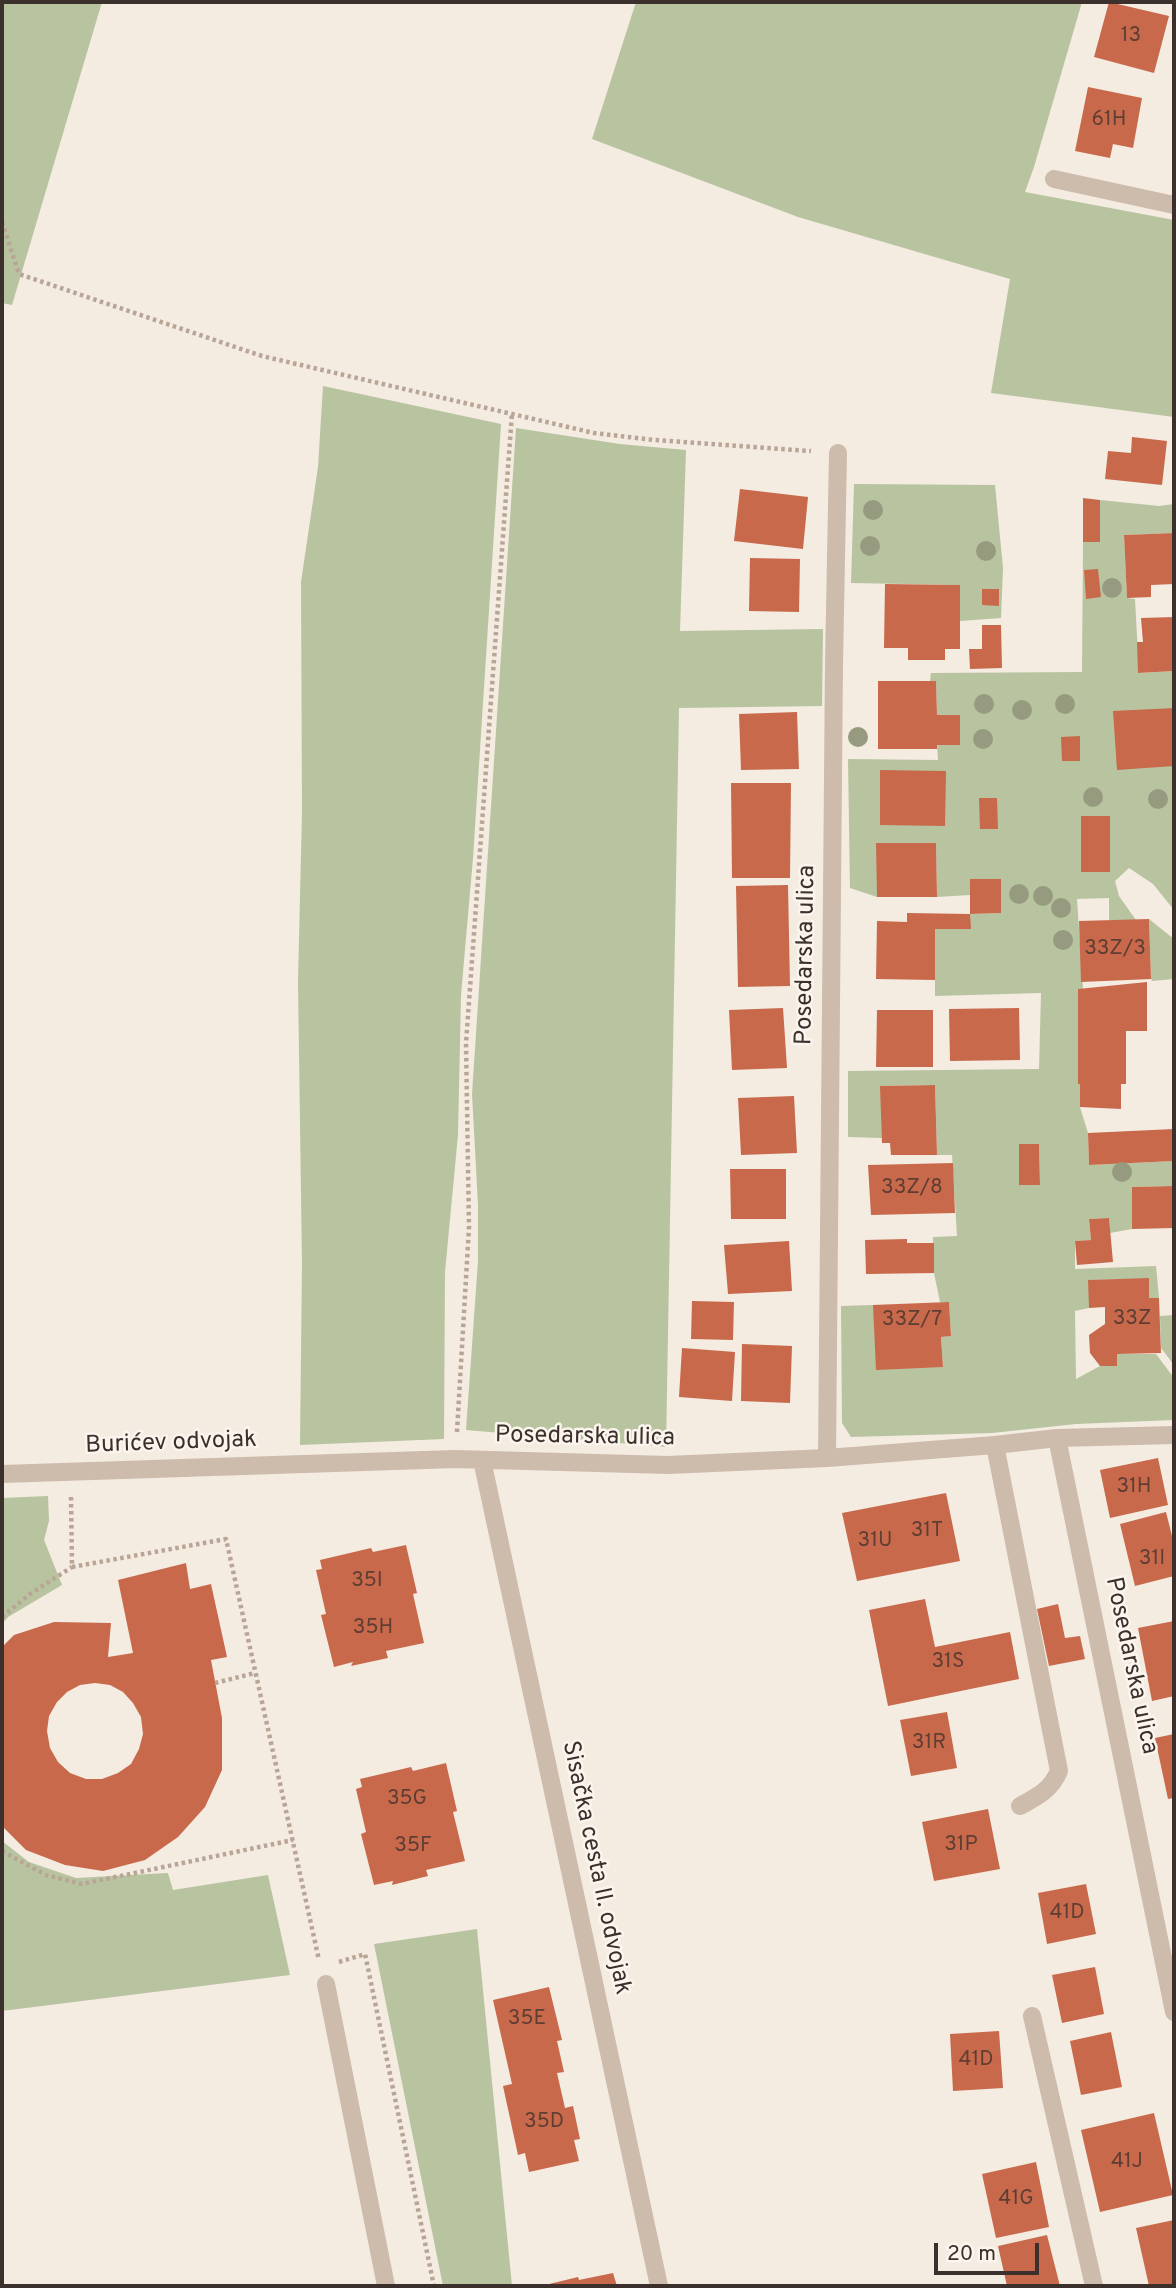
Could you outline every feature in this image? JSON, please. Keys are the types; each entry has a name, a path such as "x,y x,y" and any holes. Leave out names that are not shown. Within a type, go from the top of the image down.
{"street":[{"path":"1054,179 1174,205"},
{"name":"Posedarska ulica","path":"827,1458 838,453"},
{"name":"Posedarska ulica","path":"341,1463 455,1459 668,1465 827,1458 1057,1438 1174,1435"},
{"name":"Posedarska ulica","path":"1057,1438 1174,2012"},
{"path":"995,1445 1059,1771 1054,1783 1040,1796 1020,1806"},
{"name":"Sisačka cesta II. odvojak","path":"482,1460 659,2286"},
{"name":"Burićev odvojak","path":"2,1474 341,1463"},
{"path":"324,1975 386,2286"},
{"path":"1032,2016 1094,2286"}],"path":[{"path":"2,222 19,274 262,356 594,433 838,453"},
{"path":"455,1459 469,1227 466,1042 512,413"},
{"path":"70,1472 72,1567"},
{"path":"2,1617 30,1594 72,1567 226,1539 324,1975"},
{"path":"215,1683 256,1673"},
{"path":"2,1851 46,1875 82,1884 293,1840"},
{"path":"332,1964 365,1954 434,2286"}],"green space":[{"path":"2,2 102,2 12,305 2,303"},
{"path":"636,2 1082,2 1025,192 1174,220 1174,417 991,393 1010,279 798,217 592,139"},
{"path":"323,386 501,424 473,858 461,995 458,1135 445,1272 444,1439 300,1445 302,1264 298,982 302,812 301,582 318,467"},
{"path":"516,428 620,444 686,450 680,631 823,629 822,706 679,708 666,1447 466,1430 478,1261 472,1094"},
{"path":"854,484 995,485 1003,568 1001,618 960,621 959,585 851,583"},
{"path":"1100,500 1159,506 1174,504 1174,533 1124,535 1127,598 1135,599 1139,673 1174,671 1174,910 1153,884 1129,868 1115,881 1119,896 1136,920 1109,920 1109,898 1077,899 1083,989 1078,989 1080,1107 1088,1133 1089,1165 1174,1161 1174,1186 1132,1187 1132,1229 1110,1233 1109,1218 1089,1219 1091,1240 1075,1241 1075,1269 1156,1266 1159,1298 1149,1298 1149,1279 1089,1280 1089,1308 1075,1311 1076,1379 1100,1366 1117,1366 1117,1354 1156,1354 1174,1378 1174,1420 1076,1424 992,1433 851,1437 842,1423 841,1306 873,1305 943,1367 941,1337 951,1336 949,1303 940,1302 934,1273 933,1237 957,1236 952,1155 937,1155 935,1085 881,1086 882,1138 848,1137 848,1071 1039,1069 1041,993 935,996 935,929 970,929 970,914 1000,913 1001,879 970,879 970,895 937,897 936,843 877,843 877,897 850,888 848,759 938,760 937,745 960,745 960,715 937,715 936,682 930,681 931,673 1082,672 1083,542 1100,541","holes":["1019,1144 1039,1144 1040,1185 1020,1185"]},
{"path":"1149,919 1174,939 1174,979 1151,979"},
{"path":"1174,1315 1174,1365 1161,1348 1160,1316"},
{"path":"48,1496 49,1521 44,1540 62,1585 8,1617 2,1624 2,1498"},
{"path":"2,1841 29,1862 76,1878 168,1873 173,1890 268,1875 290,1975 2,2011"},
{"path":"477,1929 512,2286 443,2286 374,1944"}],"building":[{"path":"1109,2 1169,16 1154,73 1094,57"},
{"path":"1088,87 1142,98 1133,148 1113,144 1110,158 1075,151"},
{"path":"1132,437 1167,441 1162,485 1105,479 1108,451 1131,453"},
{"path":"740,489 808,497 803,549 734,541"},
{"path":"1083,498 1100,500 1100,542 1083,542"},
{"path":"1174,533 1174,584 1151,585 1151,597 1127,598 1124,535"},
{"path":"750,558 800,559 799,612 749,611"},
{"path":"1098,569 1101,597 1086,599 1084,570"},
{"path":"885,584 960,585 960,649 945,649 945,660 908,660 908,648 884,648"},
{"path":"982,589 999,589 999,606 982,605"},
{"path":"1174,617 1174,671 1138,673 1137,642 1143,642 1141,618"},
{"path":"982,625 1001,625 1002,668 970,669 969,649 982,649"},
{"path":"878,681 936,681 937,715 960,715 960,745 937,745 937,749 878,749"},
{"path":"1174,708 1174,766 1117,770 1113,711"},
{"path":"797,712 799,769 741,770 739,714"},
{"path":"1080,736 1080,761 1062,761 1061,737"},
{"path":"880,770 946,771 945,826 880,825"},
{"path":"731,783 791,783 790,878 732,878"},
{"path":"979,798 997,798 998,829 980,829"},
{"path":"1081,816 1110,816 1110,872 1081,872"},
{"path":"876,843 936,843 937,897 877,897"},
{"path":"970,879 1001,879 1001,913 970,914"},
{"path":"788,885 790,986 738,987 736,886"},
{"path":"907,913 970,914 971,929 935,929 935,980 876,979 877,921 907,922"},
{"path":"1149,919 1151,979 1081,982 1079,921"},
{"path":"1147,982 1147,1031 1126,1031 1126,1084 1121,1084 1121,1109 1080,1107 1078,989"},
{"path":"783,1008 787,1068 732,1070 729,1010"},
{"path":"1019,1008 1020,1060 950,1061 949,1009"},
{"path":"877,1010 933,1010 933,1067 876,1067"},
{"path":"935,1085 937,1155 891,1155 890,1143 882,1143 880,1086"},
{"path":"794,1096 797,1153 741,1155 738,1098"},
{"path":"1174,1129 1174,1161 1089,1165 1088,1133"},
{"path":"1019,1144 1039,1144 1040,1185 1019,1185"},
{"path":"953,1163 955,1213 871,1215 868,1165"},
{"path":"730,1169 786,1169 786,1219 731,1219"},
{"path":"1174,1186 1174,1228 1132,1229 1132,1187"},
{"path":"1109,1218 1113,1262 1077,1265 1075,1241 1091,1240 1089,1219"},
{"path":"907,1239 907,1243 934,1243 934,1273 866,1274 865,1240"},
{"path":"789,1241 792,1291 728,1294 724,1245"},
{"path":"1149,1278 1149,1298 1159,1298 1161,1353 1117,1354 1117,1366 1100,1366 1090,1353 1089,1335 1105,1324 1105,1307 1089,1308 1088,1280"},
{"path":"692,1301 734,1302 733,1340 691,1339"},
{"path":"949,1302 951,1336 941,1337 943,1367 876,1370 873,1305"},
{"path":"742,1344 792,1346 790,1403 741,1401"},
{"path":"682,1348 735,1352 732,1401 679,1397"},
{"path":"1158,1458 1168,1505 1110,1518 1100,1470"},
{"path":"946,1493 960,1561 857,1581 842,1513"},
{"path":"1166,1512 1174,1544 1174,1576 1135,1586 1120,1524"},
{"path":"406,1545 417,1593 413,1594 424,1643 386,1651 388,1658 334,1667 321,1615 326,1614 316,1570 322,1569 320,1560 371,1548 373,1552"},
{"path":"186,1563 190,1589 211,1584 227,1657 211,1660 222,1718 222,1770 205,1807 178,1837 145,1860 103,1871 65,1865 26,1850 2,1826 2,1647 14,1635 54,1622 111,1623 108,1657 133,1653 118,1580","holes":["80,1685 110,1685 123,1692 133,1703 141,1717 143,1734 131,1764 102,1779 86,1779 70,1773 58,1762 50,1748 47,1731 49,1716 57,1702"]},
{"path":"925,1599 935,1647 1010,1632 1019,1679 888,1706 869,1610"},
{"path":"1058,1604 1065,1638 1080,1636 1085,1659 1049,1666 1037,1609"},
{"path":"1174,1621 1174,1696 1152,1701 1138,1628"},
{"path":"947,1712 957,1768 911,1776 900,1720"},
{"path":"1174,1734 1174,1798 1168,1799 1155,1738"},
{"path":"446,1763 457,1811 453,1812 465,1861 426,1870 428,1876 392,1885 393,1881 374,1885 361,1834 366,1832 356,1789 362,1787 360,1779 411,1767 413,1771"},
{"path":"988,1809 1000,1869 934,1881 922,1822"},
{"path":"1086,1884 1096,1934 1047,1944 1038,1893"},
{"path":"1095,1967 1104,2014 1062,2023 1052,1975"},
{"path":"549,1987 562,2040 557,2041 564,2072 557,2073 565,2108 573,2106 580,2139 574,2140 579,2161 529,2172 525,2153 518,2155 503,2086 512,2084 493,2000"},
{"path":"999,2031 1003,2088 953,2091 950,2034"},
{"path":"1111,2032 1122,2087 1081,2095 1070,2041"},
{"path":"1154,2113 1173,2195 1100,2212 1081,2130"},
{"path":"1036,2162 1049,2227 996,2238 982,2174"},
{"path":"1174,2220 1174,2286 1149,2286 1136,2228"},
{"path":"1047,2235 1060,2286 1007,2286 998,2246"},
{"path":"613,2273 617,2286 541,2286 578,2277 579,2280"}]}
